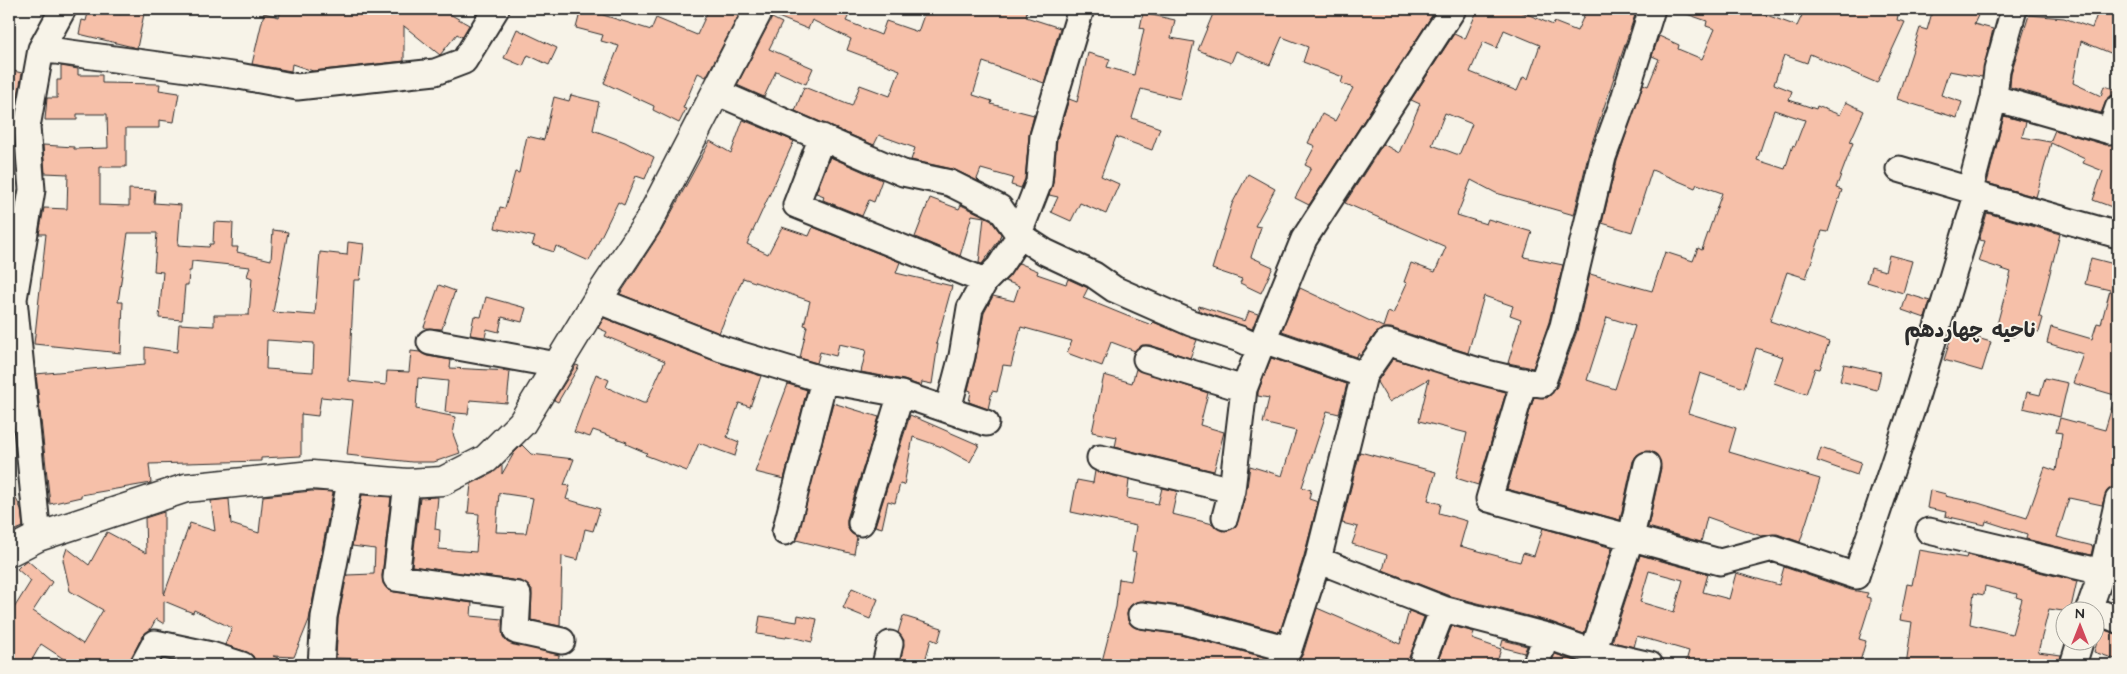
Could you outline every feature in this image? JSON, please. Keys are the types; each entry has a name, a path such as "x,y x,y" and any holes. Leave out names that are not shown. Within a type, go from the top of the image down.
{"main road":[{"path":"9,552 38,537 186,488 312,475 407,483 443,481 486,459 522,423 597,300 648,223 759,9"}],"street":[{"path":"38,537 11,300 32,190 27,127 41,49 64,9"},
{"path":"41,49 239,76 297,87 435,72 464,61 496,9"},
{"path":"948,409 962,356 970,308 985,281 999,267 1019,234 1039,182 1043,136 1081,9"},
{"path":"1225,517 1232,490 1244,389 1304,239 1453,9"},
{"path":"1141,615 1184,621 1285,657 1318,560 1364,375 1387,342 1448,362 1542,384 1563,326 1603,157 1622,105 1652,9"},
{"path":"1524,381 1489,499 1720,562 1773,548 1856,576 1916,397 1973,193 1994,98 1997,70 2014,9"},
{"path":"716,92 903,173 950,183 1000,208 1019,234 1045,252 1094,275 1114,289 1191,323 1240,338 1253,345 1264,340 1364,375"},
{"path":"1994,98 2110,131 2118,108"},
{"path":"822,137 796,206 985,281"},
{"path":"1899,170 2118,235"},
{"path":"597,300 722,349 824,380 901,394 986,423"},
{"path":"430,342 558,365"},
{"path":"1146,359 1244,389"},
{"path":"785,532 824,380"},
{"path":"861,523 901,394"},
{"path":"1100,458 1232,490"},
{"path":"1594,652 1630,537 1647,465"},
{"path":"321,665 324,617 350,477"},
{"path":"407,483 396,578 518,595 516,632 562,641"},
{"path":"2092,602 2102,572 2118,500"},
{"path":"1930,531 2102,572"},
{"path":"1318,560 1443,609 1547,636 1594,652 1650,665"},
{"path":"1421,665 1443,609"},
{"path":"2104,615 2118,620"},
{"path":"1536,665 1547,636"},
{"path":"143,665 155,644 211,655 242,665"},
{"path":"2073,665 2077,652"}],"building":[{"path":"89,9 121,14 121,9 145,9 137,48 79,34 82,20 86,21"},
{"path":"282,9 441,9 469,25 462,37 457,34 440,55 404,26 404,61 313,71 292,64 291,71 252,64 264,13 279,17"},
{"path":"581,9 601,9 600,14 651,30 656,18 697,35 709,9 742,9 706,77 698,73 683,108 686,109 679,123 653,110 654,106 604,83 619,46 601,41 603,35 576,28"},
{"path":"775,9 852,9 846,21 881,35 886,21 918,32 926,9 1027,9 1026,17 1060,28 1044,83 983,62 973,95 992,101 991,104 1034,115 1029,135 1025,179 1021,188 1011,185 1013,178 981,169 977,179 980,182 953,169 911,160 915,148 879,135 874,145 795,111 804,87 852,106 860,85 890,96 900,70 847,50 851,39 812,20 808,29 773,15"},
{"path":"1215,9 1434,9 1433,14 1309,205 1295,198 1311,168 1305,165 1315,146 1308,143 1322,114 1335,121 1353,88 1341,83 1343,77 1303,62 1308,47 1282,37 1270,65 1236,51 1231,63 1198,50"},
{"path":"1478,9 1515,9 1553,25 1554,22 1577,31 1587,9 1637,9 1589,152 1574,215 1496,193 1471,180 1457,215 1486,224 1488,219 1532,232 1524,257 1563,265 1549,322 1533,368 1508,363 1521,319 1510,315 1513,306 1484,296 1468,353 1391,328 1383,328 1375,334 1360,356 1358,353 1357,357 1282,331 1300,288 1383,327 1388,312 1393,314 1407,283 1404,282 1411,263 1435,272 1446,247 1345,203 1383,144 1399,153 1420,104 1411,100 1454,34 1465,39","holes":["1504,30 1540,45 1528,79 1523,77 1517,91 1470,72 1483,42 1497,48","1445,113 1472,124 1459,155 1432,145"]},
{"path":"1678,9 1750,9 1797,26 1805,9 1890,9 1899,11 1897,20 1905,22 1877,83 1810,54 1807,63 1784,55 1774,84 1792,91 1789,100 1816,109 1817,106 1840,115 1846,102 1864,111 1850,142 1853,143 1836,188 1842,190 1828,232 1822,231 1806,278 1787,272 1770,321 1829,342 1820,369 1815,368 1806,394 1774,383 1783,357 1756,348 1744,388 1700,373 1688,413 1736,428 1729,452 1820,479 1800,542 1777,534 1761,536 1707,517 1701,542 1648,527 1661,468 1657,455 1650,451 1637,455 1633,461 1620,520 1507,489 1534,397 1547,398 1556,389 1577,331 1590,274 1652,291 1665,252 1693,261 1698,248 1702,250 1722,193 1697,184 1695,188 1652,170 1632,232 1602,223 1617,161 1643,84 1648,86 1659,59 1652,56 1659,36 1679,45 1678,49 1702,59 1715,29 1706,26 1707,21 1678,11","holes":["1774,110 1805,120 1795,146 1793,145 1785,169 1757,160","1607,317 1635,326 1615,389 1587,380"]},
{"path":"1933,9 1981,9 1974,24 1993,29 1982,77 1949,71 1941,95 1962,102 1957,118 1897,99 1920,28 1927,30"},
{"path":"2099,9 2118,9 2118,42 2113,54 2081,41 2073,83 2101,96 2104,86 2118,90 2118,94 2108,97 2101,113 2010,87 2011,73 2029,15 2064,18 2092,28"},
{"path":"1143,13 1175,20 1171,38 1194,42 1180,99 1141,89 1132,118 1160,128 1152,150 1116,137 1101,176 1119,184 1106,214 1080,203 1071,221 1051,212 1058,197 1049,195 1053,183 1057,139 1069,99 1077,102 1088,53 1110,59 1107,67 1134,75 1144,29 1140,28"},
{"path":"772,18 782,23 769,49 813,68 806,84 776,71 764,97 737,85"},
{"path":"517,29 557,48 549,65 528,55 523,66 504,58"},
{"path":"61,66 78,69 78,75 102,75 102,83 160,84 159,90 179,93 174,122 159,120 159,128 126,128 126,167 100,167 100,205 129,206 129,189 155,190 154,203 181,205 178,245 209,247 210,244 213,244 214,222 233,223 232,247 238,247 237,252 271,260 273,230 288,232 273,312 315,315 320,252 347,255 348,242 364,244 360,280 354,280 349,381 386,385 387,371 409,372 411,351 420,352 427,356 451,360 450,368 510,371 507,403 470,400 468,414 445,412 448,381 418,378 416,409 456,417 453,434 460,453 434,462 412,462 347,455 353,400 321,397 318,416 301,414 301,456 261,458 261,461 149,464 151,483 81,495 81,497 50,504 36,374 145,364 145,347 177,352 179,324 214,326 214,315 249,315 252,278 247,276 250,267 192,261 188,285 185,285 182,320 159,318 163,272 154,271 157,233 128,233 118,302 123,302 121,353 34,344 46,234 39,234 44,208 67,209 68,174 45,173 43,145 74,147 74,149 108,148 107,114 77,114 77,120 45,120 47,98 57,98 57,80 61,80","holes":["267,340 314,343 313,372 266,369"]},
{"path":"9,70 22,73 13,124 9,124"},
{"path":"571,95 599,102 593,130 625,142 654,157 645,179 636,176 624,205 618,202 589,261 556,246 554,252 532,245 535,237 495,228 500,207 505,208 515,172 519,173 527,136 544,140 554,97 569,101"},
{"path":"2004,116 2026,122 2022,137 2050,142 2055,130 2106,145 2118,142 2118,190 2112,207 2093,200 2103,171 2083,163 2085,159 2051,143 2036,197 1987,183"},
{"path":"743,120 794,141 747,244 768,254 782,227 809,236 813,227 900,262 896,273 952,286 936,344 938,344 932,384 922,382 921,386 904,380 861,372 866,350 839,344 836,356 820,352 817,363 800,358 807,326 804,325 810,301 743,278 719,333 620,294 662,230 710,141 731,153"},
{"path":"830,157 882,180 874,202 869,200 862,216 823,200 824,196 816,193"},
{"path":"1248,174 1275,189 1255,226 1261,227 1251,257 1273,267 1261,293 1240,283 1242,279 1212,269 1232,204"},
{"path":"930,198 959,209 961,205 990,219 1001,234 999,240 982,264 979,263 984,217 972,215 960,256 915,237"},
{"path":"1987,213 2060,234 2039,316 2043,318 2039,332 2017,326 2014,337 1995,332 2011,272 1978,261 1985,241 1979,240"},
{"path":"1889,255 1912,261 1903,293 1867,282 1871,267 1885,271"},
{"path":"2091,258 2118,265 2118,396 2073,383 2083,354 2047,343 2051,327 2092,339 2097,323 2101,324 2110,290 2085,284"},
{"path":"1019,263 1038,271 1037,274 1066,284 1068,279 1088,288 1083,298 1152,325 1153,322 1197,340 1190,358 1150,345 1142,345 1135,351 1111,342 1102,366 1067,353 1072,341 1021,327 1011,366 1003,365 997,392 992,391 988,409 969,402 971,391 968,390 984,313 993,296 1014,301 1019,286 1005,281"},
{"path":"439,285 455,291 442,329 426,328 424,327"},
{"path":"1907,294 1930,301 1925,318 1902,310"},
{"path":"486,297 526,308 522,322 502,317 499,332 487,329 485,337 470,335 474,316 481,317"},
{"path":"1199,306 1245,321 1249,311 1258,314 1252,329 1198,310"},
{"path":"604,318 717,362 761,376 750,407 739,403 727,437 739,442 735,456 699,443 687,471 645,455 647,453 626,444 627,442 593,430 590,437 574,432 596,374 609,380 606,387 646,403 665,361 605,336 607,332 598,328"},
{"path":"1953,331 1991,342 1982,371 1944,360"},
{"path":"1271,358 1347,384 1339,414 1327,411 1302,487 1311,490 1309,499 1318,502 1304,556 1280,632 1188,607 1143,601 1136,602 1130,606 1127,614 1128,621 1139,629 1181,635 1267,658 1266,665 1101,665 1116,607 1119,579 1131,581 1136,553 1132,552 1136,526 1071,512 1077,480 1093,483 1095,471 1129,480 1127,498 1158,504 1162,488 1177,491 1172,514 1213,524 1222,531 1235,527 1246,494 1250,466 1282,476 1296,431 1263,423 1269,398 1258,396 1258,392"},
{"path":"1393,359 1506,392 1478,485 1456,478 1467,433 1419,421 1429,379 1389,402 1377,382"},
{"path":"1844,364 1881,372 1877,390 1840,381"},
{"path":"576,365 579,366 558,402 554,400"},
{"path":"1136,369 1208,393 1200,425 1224,432 1214,471 1115,447 1117,437 1092,432 1104,375 1132,383"},
{"path":"2045,378 2068,383 2060,417 2023,408 2027,392 2040,395"},
{"path":"788,384 807,390 784,479 755,472"},
{"path":"2114,400 2118,401 2118,449 2115,461 2118,462 2118,486 2107,491 2102,505 2069,498 2057,537 2093,546 2091,555 2026,539 2027,534 1986,521 1985,525 1945,516 1946,512 1927,508 1930,490 1946,494 1945,496 1978,503 2027,518 2045,467 2056,471 2062,433 2056,432 2060,418 2105,430"},
{"path":"833,403 879,417 847,519 847,526 850,532 857,537 854,554 796,540"},
{"path":"910,415 979,445 970,462 942,447 913,437 904,485 900,484 895,503 888,501 882,528 875,526"},
{"path":"522,445 531,454 574,459 564,485 570,486 566,499 600,509 593,531 585,529 578,560 562,556 560,626 531,620 532,589 520,581 412,566 420,498 438,497 435,529 440,530 439,549 476,552 479,514 468,513 471,484 493,473 502,465 502,474 514,453","holes":["499,493 533,498 526,533 496,532"]},
{"path":"1821,448 1861,462 1857,475 1817,461"},
{"path":"1360,452 1436,472 1428,500 1441,504 1439,513 1467,521 1460,546 1520,562 1523,553 1534,556 1543,528 1612,548 1584,634 1551,622 1447,595 1383,570 1387,555 1352,544 1358,527 1342,523"},
{"path":"9,484 21,509 23,527 9,533"},
{"path":"312,491 333,492 309,620 294,657 273,656 283,660 281,665 256,663 253,656 247,652 225,645 232,628 194,610 193,613 164,601 164,624 156,619 150,630 142,636 129,665 73,665 41,644 29,665 9,665 9,616 31,581 17,569 27,560 52,582 33,611 83,644 103,610 70,591 63,560 67,548 89,565 107,532 146,553 145,518 164,512 164,595 190,523 215,531 211,501 229,499 231,524 259,533 263,496"},
{"path":"362,495 391,497 382,576 387,589 394,592 472,603 471,616 502,619 503,636 507,642 559,655 558,665 486,663 485,665 369,665 370,659 336,658 338,619 347,575 374,574 375,549 352,546"},
{"path":"1919,550 1966,558 1967,555 2077,581 2072,602 2054,602 2054,610 2049,609 2038,652 2061,655 2059,665 1906,665 1912,622 1900,620 1907,584 1912,585","holes":["1985,586 2017,594 2016,597 2022,599 2012,634 1970,624 1974,593 1984,595"]},
{"path":"1640,555 1708,574 1703,592 1729,599 1736,573 1779,585 1784,567 1851,590 1868,593 1866,597 1870,598 1870,604 1859,639 1866,641 1859,665 1685,665 1689,651 1637,636 1634,647 1612,642","holes":["1649,571 1683,580 1674,612 1640,602"]},
{"path":"852,588 878,599 870,619 843,608"},
{"path":"1317,608 1400,644 1409,611 1424,617 1407,665 1296,665 1303,654"},
{"path":"798,615 817,619 812,642 787,636 786,638 757,634 760,616 797,622"},
{"path":"903,616 942,628 938,642 931,639 924,665 900,665 904,640 898,633"},
{"path":"1452,626 1474,632 1472,639 1501,649 1496,665 1436,665"},
{"path":"2104,630 2118,634 2118,660 2094,652 2104,652"},
{"path":"1503,640 1527,646 1524,653 1501,647"},
{"path":"1555,654 1587,665 1550,665"}],"district":[{"name":"ناحیه چهاردهم","path":"1970,330"}]}
